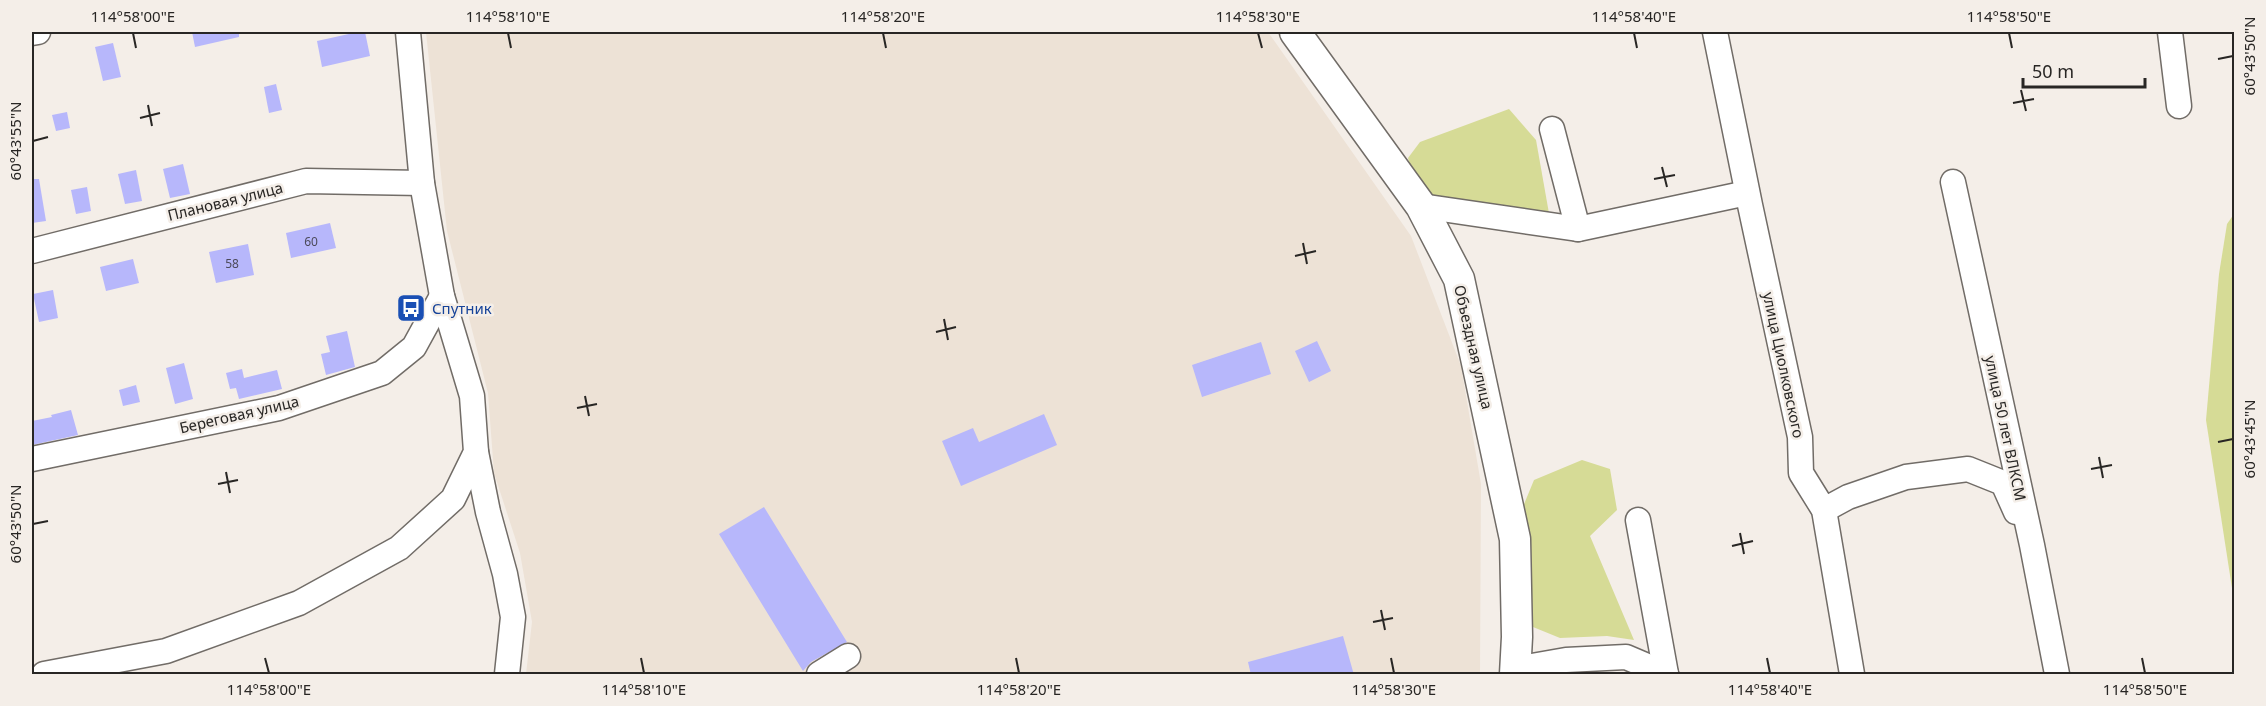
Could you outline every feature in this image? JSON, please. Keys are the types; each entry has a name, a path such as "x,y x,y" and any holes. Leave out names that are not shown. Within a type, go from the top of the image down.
{"main road":[{"name":"Объездная улица","path":"1295,32 1421,206 1459,279 1515,538 1515,672"}],"street":[{"path":"32,33 38,32"},
{"path":"408,32 422,183 442,296 472,396 476,452 488,512 506,574 513,617 507,675"},
{"name":"улица Циолковского","path":"1714,32 1800,437 1801,473 1824,510 1852,675"},
{"path":"2169,32 2179,106"},
{"path":"1552,129 1578,229"},
{"name":"Плановая улица","path":"32,251 306,181 422,183"},
{"name":"улица 50 лет ВЛКСМ","path":"1953,182 2032,545 2057,675"},
{"path":"1421,206 1578,229 1747,193"},
{"name":"Береговая улица","path":"32,459 279,408 382,373 414,347 442,296"},
{"path":"44,675 166,651 299,603 399,548 453,499 476,452"},
{"path":"1824,510 1848,497 1906,477 1968,469 2003,483 2032,545"},
{"path":"1638,520 1666,674"},
{"path":"819,675 849,656"},
{"path":"1515,672 1566,660 1626,657 1666,674"}],"shaded area":[{"path":"426,32 1268,32 1411,236 1461,366 1481,484 1480,674 526,674 532,622 520,553 494,473 488,393 447,231"}],"green space":[{"path":"1509,109 1536,140 1550,219 1442,218 1416,187 1408,158 1420,142"},
{"path":"2234,214 2234,601 2206,420 2219,274 2227,224"},
{"path":"1582,460 1610,469 1617,510 1590,536 1634,640 1607,636 1560,638 1533,627 1529,573 1520,514 1534,480"}],"building":[{"path":"192,32 239,32 239,37 195,47"},
{"path":"365,32 370,56 322,67 317,41"},
{"path":"113,43 121,77 103,81 95,47"},
{"path":"276,84 282,110 269,113 264,87"},
{"path":"67,112 70,128 56,131 52,115"},
{"path":"183,164 190,194 170,198 163,169"},
{"path":"136,170 142,201 125,204 118,174"},
{"path":"32,179 39,179 46,221 32,223"},
{"path":"87,187 91,211 76,214 71,190"},
{"path":"330,223 336,248 291,258 286,233"},
{"path":"248,244 254,275 216,283 209,252"},
{"path":"133,259 139,283 106,291 100,267"},
{"path":"53,290 58,318 39,322 33,294"},
{"path":"347,331 355,367 326,375 321,354 330,352 326,336"},
{"path":"1317,341 1331,371 1309,382 1295,351"},
{"path":"1261,342 1271,374 1202,397 1192,365"},
{"path":"184,363 193,399 175,404 166,368"},
{"path":"242,369 244,378 277,370 282,389 239,399 236,388 230,389 226,373"},
{"path":"136,385 140,402 123,406 119,390"},
{"path":"71,410 78,435 32,445 32,421"},
{"path":"1044,414 1057,445 961,486 942,441 973,428 979,442"},
{"path":"764,507 847,642 811,662 803,671 719,534"},
{"path":"1343,636 1354,675 1251,675 1248,662"}],"place":[{"name":"Спутник","path":"411,308"}]}
